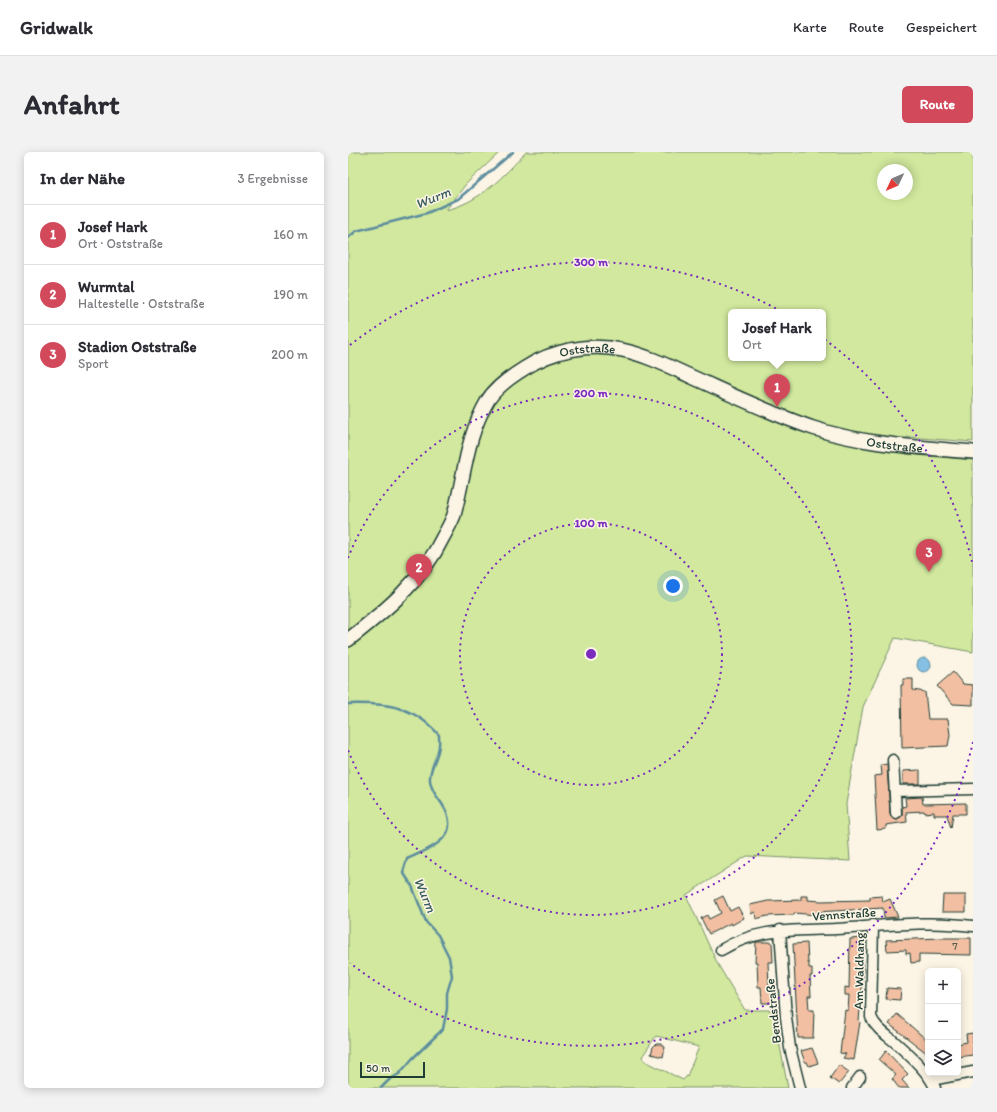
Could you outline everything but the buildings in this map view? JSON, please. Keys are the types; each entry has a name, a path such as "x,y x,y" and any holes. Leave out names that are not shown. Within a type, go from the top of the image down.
{"street":[{"name":"Oststraße","path":"348,640 390,606 418,578 430,562 453,518 471,436 478,417 491,396 514,375 529,365 557,353 588,348 622,350 664,364 792,420 835,435 899,446 973,452"},
{"path":"893,760 896,813"},
{"path":"895,791 973,789"},
{"name":"Vennstraße","path":"721,950 748,936 780,930 837,929 912,923 973,926"},
{"name":"Am Waldhang","path":"873,925 871,1017 874,1025 897,1044 933,1084"},
{"name":"Bendstraße","path":"780,930 786,1016 790,1048 800,1088"},
{"path":"933,1084 973,1072"},
{"path":"852,1088 860,1077"}],"green space":[{"path":"348,152 500,152 466,184 446,210 470,201 480,195 500,179 526,152 973,152 973,442 907,437 906,454 973,460 973,652 895,638 863,707 846,804 850,861 747,856 686,895 717,963 745,1010 773,1010 788,1088 348,1088","holes":["656,1036 699,1047 687,1076 683,1080 645,1061 642,1057"]}],"water":[{"path":"921,658 927,658 931,662 931,668 927,672 921,672 917,668 917,662"}],"waterway":[{"name":"Wurm","path":"348,238 356,231 427,213 458,199 513,152"},
{"name":"Wurm","path":"348,704 375,704 398,708 419,717 439,735 439,747 431,773 430,783 448,815 449,825 447,833 442,840 407,859 403,872 412,886 426,922 438,935 449,957 452,976 447,993 447,1009 443,1029 399,1074 389,1080 381,1088"}],"place":[{"name":"Josef Hark","path":"777,407"},
{"name":"Stadion Oststraße","path":"929,572"},
{"name":"Wurmtal","path":"419,587"}]}
